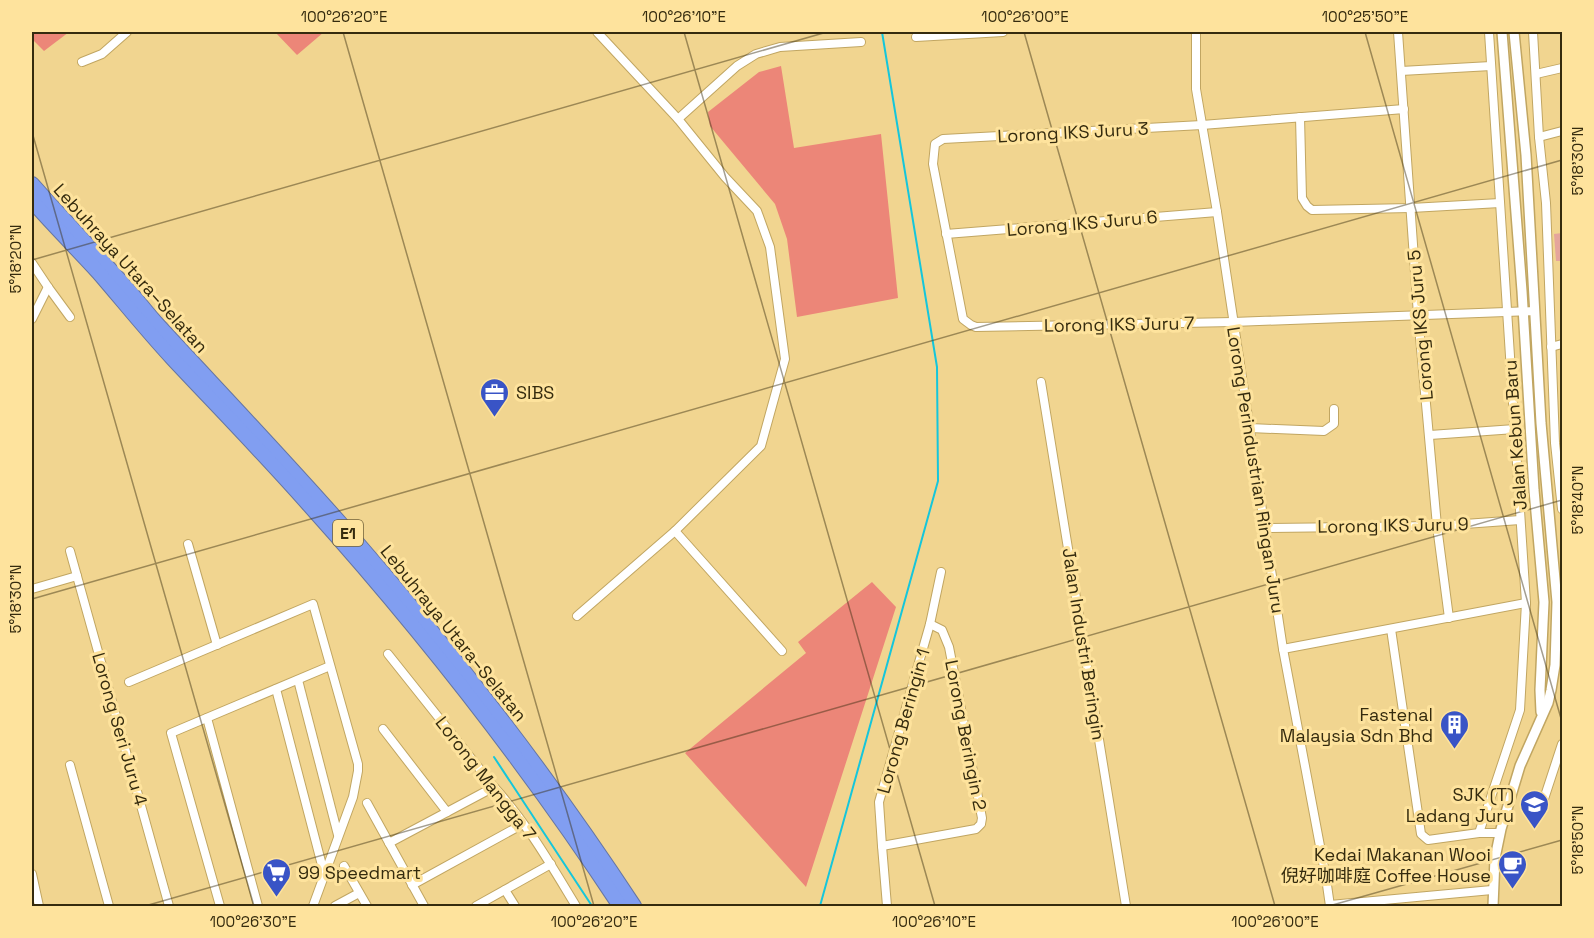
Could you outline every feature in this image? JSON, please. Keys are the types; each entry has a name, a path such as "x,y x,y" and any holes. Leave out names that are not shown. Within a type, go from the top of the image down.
{"highway":[{"name":"Lebuhraya Utara–Selatan","path":"32,184 310,489 415,611 478,688 542,773 634,906"},
{"name":"Lebuhraya Utara–Selatan","path":"32,201 173,359 308,504 393,602 507,745 620,906"}],"street":[{"path":"82,62 102,54 127,32"},
{"path":"577,616 675,531 762,446 785,359 770,247 757,210 725,177 678,119 597,32"},
{"path":"916,37 1003,32"},
{"name":"Lorong Perindustrian Ringan Juru","path":"1196,32 1196,89 1217,212 1283,649 1330,906"},
{"name":"Lorong IKS Juru 5","path":"1398,32 1418,315 1437,526 1449,618"},
{"name":"Jalan Kebun Baru","path":"1479,833 1520,710 1526,603 1489,32"},
{"name":"Jalan Kebun Baru","path":"1502,32 1514,168 1534,490 1544,602 1540,690 1542,715"},
{"name":"Jalan Kebun Baru","path":"1493,906 1495,858 1500,833 1520,766 1548,703 1555,665 1560,602 1546,488 1526,155 1514,32"},
{"path":"1533,32 1539,137 1546,203 1555,442 1563,509"},
{"path":"678,119 737,66 756,54 780,47 861,42"},
{"path":"1401,71 1491,66"},
{"path":"1536,74 1563,68"},
{"name":"Lorong IKS Juru 3","path":"946,234 933,164 935,144 943,140 1202,125 1404,109"},
{"path":"1300,117 1302,198 1312,210 1500,203"},
{"path":"1539,137 1563,131"},
{"name":"Lorong IKS Juru 6","path":"946,234 1217,212"},
{"name":"Lorong IKS Juru 7","path":"946,234 961,315 967,323 976,327 1233,322 1535,311"},
{"path":"32,263 70,317"},
{"path":"32,319 48,287"},
{"path":"1533,289 1549,289"},
{"path":"1551,347 1563,344"},
{"name":"Jalan Industri Beringin","path":"1041,382 1126,906"},
{"path":"1250,428 1324,431 1335,424 1334,409"},
{"path":"1430,435 1515,429"},
{"path":"1534,490 1561,485"},
{"name":"Lorong IKS Juru 9","path":"1266,528 1437,526 1520,520"},
{"path":"675,531 782,651"},
{"path":"188,544 217,645"},
{"name":"Lorong Seri Juru 4","path":"70,551 170,906"},
{"name":"Lorong Beringin 1","path":"887,906 879,802 930,624 941,572"},
{"path":"32,588 77,576"},
{"path":"1283,649 1526,603"},
{"path":"129,682 313,604 358,764 353,797 313,906"},
{"name":"Lorong Beringin 2","path":"882,846 976,829 981,824 982,818 949,647 942,630 930,624"},
{"path":"1391,629 1421,834 1428,840 1479,833 1500,833"},
{"name":"Lorong Mangga 7","path":"388,654 509,804 551,864 576,906"},
{"path":"220,906 171,733 330,666"},
{"path":"298,680 339,836"},
{"path":"276,689 325,874"},
{"path":"207,718 258,906"},
{"path":"383,729 447,812"},
{"path":"1544,799 1563,744"},
{"path":"70,765 109,906"},
{"path":"389,843 494,787"},
{"path":"367,803 424,906"},
{"path":"412,885 523,824"},
{"path":"476,906 551,864"},
{"path":"345,866 367,906"},
{"path":"32,874 39,906"},
{"path":"505,890 515,906"},
{"path":"1330,906 1492,890"},
{"path":"335,906 359,893"},
{"path":"316,898 320,906"}],"shaded area":[{"path":"32,32 69,32 44,51 32,39"},
{"path":"275,32 324,32 297,55"},
{"path":"781,66 794,148 881,134 898,298 797,317 787,239 775,204 710,126 708,112 759,72"},
{"path":"1562,233 1562,261 1556,261 1554,234"},
{"path":"872,582 896,607 806,887 685,753 806,653 798,642"}],"waterway":[{"path":"820,906 938,481 937,367 882,32"},
{"path":"494,757 592,906"}],"place":[{"name":"SIBS","path":"495,418"},
{"name":"Fastenal Malaysia Sdn Bhd","path":"1454,750"},
{"name":"SJK (T) Ladang Juru","path":"1535,830"},
{"name":"Kedai Makanan Wooi 倪好咖啡庭 Coffee House","path":"1512,890"},
{"name":"99 Speedmart","path":"277,898"}]}
